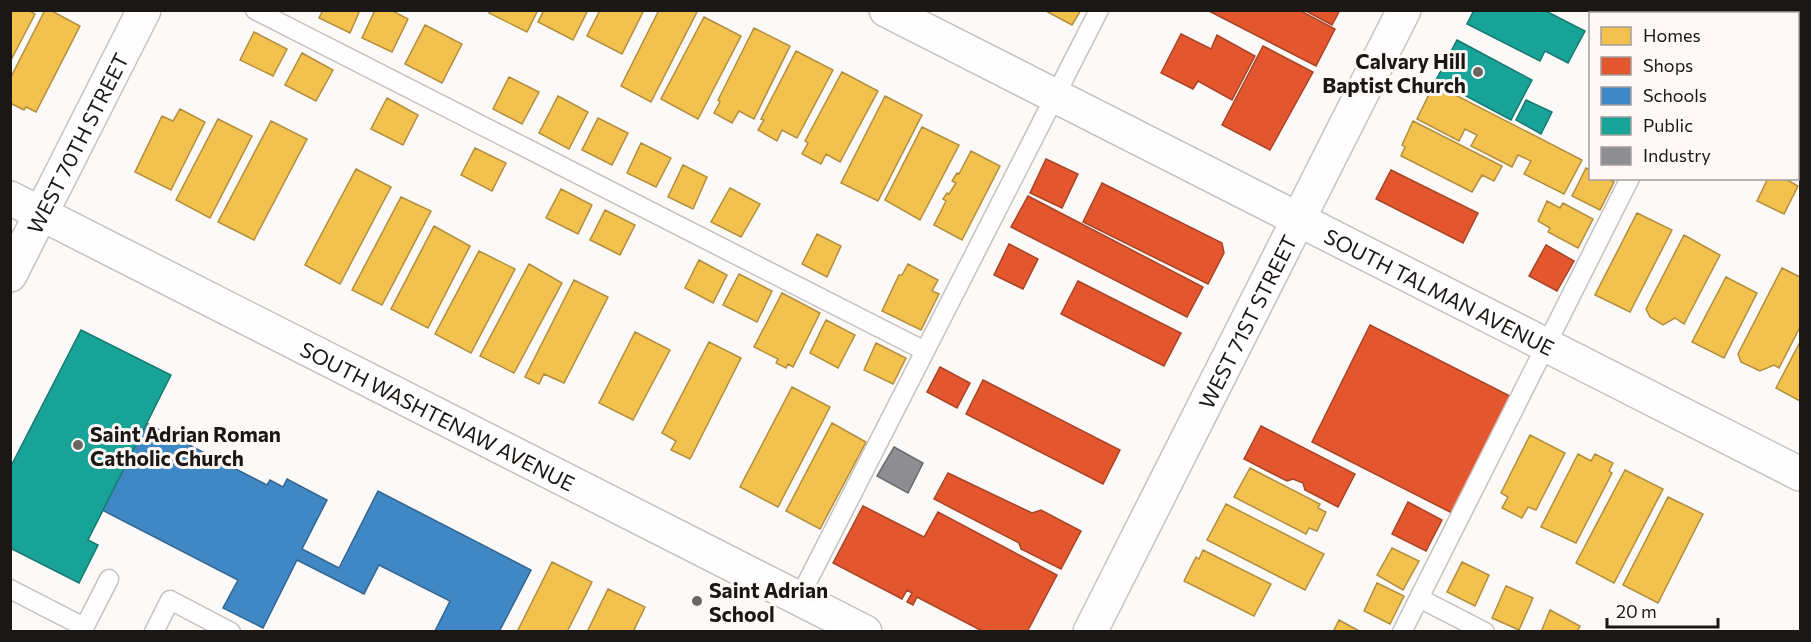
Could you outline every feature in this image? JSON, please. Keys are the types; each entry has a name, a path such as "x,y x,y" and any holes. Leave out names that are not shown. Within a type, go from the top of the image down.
{"street":[{"name":"WEST 70TH STREET","path":"10,275 144,10"},
{"name":"SOUTH TALMAN AVENUE","path":"886,10 1800,474"},
{"name":"WEST 71ST STREET","path":"1090,632 1404,10"},
{"name":"SOUTH WASHTENAW AVENUE","path":"10,198 865,632"}],"lane":[{"path":"255,10 925,351"},
{"path":"799,598 1099,10"},
{"path":"1402,632 1629,180"},
{"path":"10,589 83,629 109,579"},
{"path":"1419,598 1485,632"},
{"path":"154,632 170,600 231,632"}],"building: Homes":[{"path":"10,10 28,10 35,14 10,62"},
{"path":"45,10 50,10 80,26 36,112 26,107 24,110 10,103 10,79"},
{"path":"323,10 360,10 350,33 319,18"},
{"path":"375,10 391,10 408,19 392,52 362,38"},
{"path":"491,10 538,10 527,32 489,13"},
{"path":"544,10 588,10 573,40 538,22"},
{"path":"600,10 644,10 622,54 587,36"},
{"path":"659,10 698,10 651,102 621,86"},
{"path":"1044,10 1081,10 1072,25"},
{"path":"704,17 741,36 698,119 661,99"},
{"path":"425,25 462,44 442,83 405,64"},
{"path":"754,28 790,46 754,119 739,111 732,123 714,113 720,102 718,100"},
{"path":"254,32 287,49 273,76 240,60"},
{"path":"796,51 833,70 797,138 782,130 777,141 758,130 764,120 761,119"},
{"path":"302,53 333,70 316,101 285,85"},
{"path":"842,72 878,91 840,162 826,154 821,164 802,154 808,143 805,141"},
{"path":"509,77 539,92 522,124 493,109"},
{"path":"1434,84 1582,160 1564,194 1524,174 1531,161 1518,155 1512,167 1471,146 1477,135 1465,129 1459,141 1417,119"},
{"path":"558,96 588,112 569,149 539,133"},
{"path":"885,96 922,115 878,201 841,183"},
{"path":"387,98 418,115 403,145 371,129"},
{"path":"180,109 205,122 171,190 135,172 162,116 173,121"},
{"path":"598,118 628,133 612,165 582,150"},
{"path":"218,119 252,136 210,218 176,200"},
{"path":"271,121 307,139 254,240 218,222"},
{"path":"1413,121 1502,166 1494,181 1482,175 1472,192 1401,156 1405,147 1402,145"},
{"path":"922,127 959,145 920,220 885,200"},
{"path":"641,143 671,158 656,187 627,173"},
{"path":"475,148 506,163 492,191 461,175"},
{"path":"971,151 1000,166 962,240 934,225 946,201 943,199 956,183 952,181 957,173 959,174"},
{"path":"683,165 707,177 693,209 668,197"},
{"path":"1586,168 1589,170 1589,180 1614,182 1600,210 1572,196"},
{"path":"356,169 391,187 340,284 305,265"},
{"path":"1767,180 1788,180 1798,186 1784,214 1757,201"},
{"path":"730,188 760,204 741,237 711,222"},
{"path":"561,189 592,205 578,234 546,218"},
{"path":"401,197 431,211 382,305 352,290"},
{"path":"1547,201 1560,208 1563,203 1593,219 1578,248 1548,232 1550,228 1538,221"},
{"path":"605,210 635,225 620,255 590,240"},
{"path":"1637,213 1672,230 1630,312 1595,295"},
{"path":"434,226 470,246 428,328 391,309"},
{"path":"817,234 841,246 827,277 802,264"},
{"path":"1684,235 1720,255 1684,324 1675,318 1663,325 1650,317 1646,309"},
{"path":"479,251 515,269 471,353 435,334"},
{"path":"699,260 727,275 713,303 685,288"},
{"path":"529,264 562,283 514,373 480,356"},
{"path":"908,264 938,280 932,291 939,294 921,330 882,311 899,275 902,275"},
{"path":"1782,268 1800,277 1800,327 1779,368 1774,365 1760,371 1741,362 1738,354"},
{"path":"739,274 772,291 757,322 723,305"},
{"path":"1726,277 1757,293 1724,358 1692,342"},
{"path":"574,280 608,297 564,383 544,374 539,384 525,377"},
{"path":"782,293 820,313 793,367 788,364 786,368 776,363 778,359 754,347"},
{"path":"826,320 855,335 838,368 810,353"},
{"path":"635,332 670,350 633,420 599,403"},
{"path":"709,342 741,358 690,459 671,450 676,441 662,433"},
{"path":"1800,342 1800,401 1776,388"},
{"path":"876,343 906,358 893,384 864,370"},
{"path":"792,387 830,407 778,507 740,487"},
{"path":"832,423 866,442 820,529 786,511"},
{"path":"1530,435 1565,453 1536,510 1528,507 1522,518 1502,508 1508,497 1501,493"},
{"path":"1578,454 1591,461 1595,454 1613,463 1609,471 1612,473 1576,543 1541,527"},
{"path":"1250,468 1320,504 1318,508 1326,512 1317,531 1309,528 1306,534 1234,497"},
{"path":"1625,470 1663,489 1614,583 1576,563"},
{"path":"1668,497 1703,514 1658,603 1623,585"},
{"path":"1226,504 1324,554 1305,590 1207,540"},
{"path":"1392,548 1419,561 1403,590 1377,575"},
{"path":"1203,550 1271,584 1254,616 1184,581 1196,557 1199,559"},
{"path":"552,562 592,582 567,632 517,632"},
{"path":"1462,562 1489,575 1475,606 1447,592"},
{"path":"1377,583 1404,596 1390,624 1364,611"},
{"path":"1506,586 1533,598 1519,630 1492,618"},
{"path":"608,589 645,607 633,632 587,632"},
{"path":"1550,610 1580,626 1577,632 1541,632"},
{"path":"1339,620 1361,632 1333,632"}],"building: Shops":[{"path":"1207,10 1299,10 1335,29 1316,66"},
{"path":"1304,10 1340,10 1332,25"},
{"path":"1181,34 1211,49 1217,35 1255,56 1232,100 1198,81 1193,89 1161,73"},
{"path":"1263,46 1313,72 1270,150 1222,125"},
{"path":"1046,159 1078,174 1062,208 1030,193"},
{"path":"1391,170 1478,213 1463,243 1376,199"},
{"path":"1102,183 1222,243 1224,253 1208,284 1083,222"},
{"path":"1028,196 1203,287 1187,317 1011,227"},
{"path":"1009,244 1038,259 1023,289 994,275"},
{"path":"1546,245 1574,261 1557,291 1529,276"},
{"path":"1078,281 1181,333 1164,366 1061,314"},
{"path":"1370,325 1510,396 1452,513 1312,442"},
{"path":"940,367 970,383 957,408 927,392"},
{"path":"983,380 1120,450 1103,484 966,414"},
{"path":"1261,426 1355,474 1338,507 1305,490 1303,483 1293,479 1287,481 1244,459"},
{"path":"948,473 1032,513 1041,510 1081,531 1061,569 1021,549 1019,543 934,499"},
{"path":"1408,502 1442,520 1426,551 1392,534"},
{"path":"863,506 924,537 938,512 1057,575 1027,632 984,632 917,597 913,605 907,602 912,593 907,590 902,599 833,563"}],"building: Schools":[{"path":"146,423 267,485 270,480 283,487 287,479 327,500 302,549 339,568 378,491 531,570 499,632 437,632 435,631 450,601 379,565 364,594 297,560 263,628 223,608 238,580 102,510"}],"building: Public":[{"path":"1474,10 1544,10 1585,31 1568,63 1545,51 1540,61 1467,24"},
{"path":"1457,40 1532,80 1511,120 1436,80"},
{"path":"1526,100 1552,112 1541,134 1516,120"},
{"name":"Saint Adrian Roman Catholic Church","path":"81,330 171,375 88,540 98,545 79,583 10,548 10,468"}],"building: Industry":[{"path":"894,447 923,463 908,493 877,476"}],"place":[{"name":"Calvary Hill Baptist Church","path":"1478,72"},
{"name":"Saint Adrian Roman Catholic Church","path":"78,445"},
{"name":"Saint Adrian School","path":"697,601"}]}
